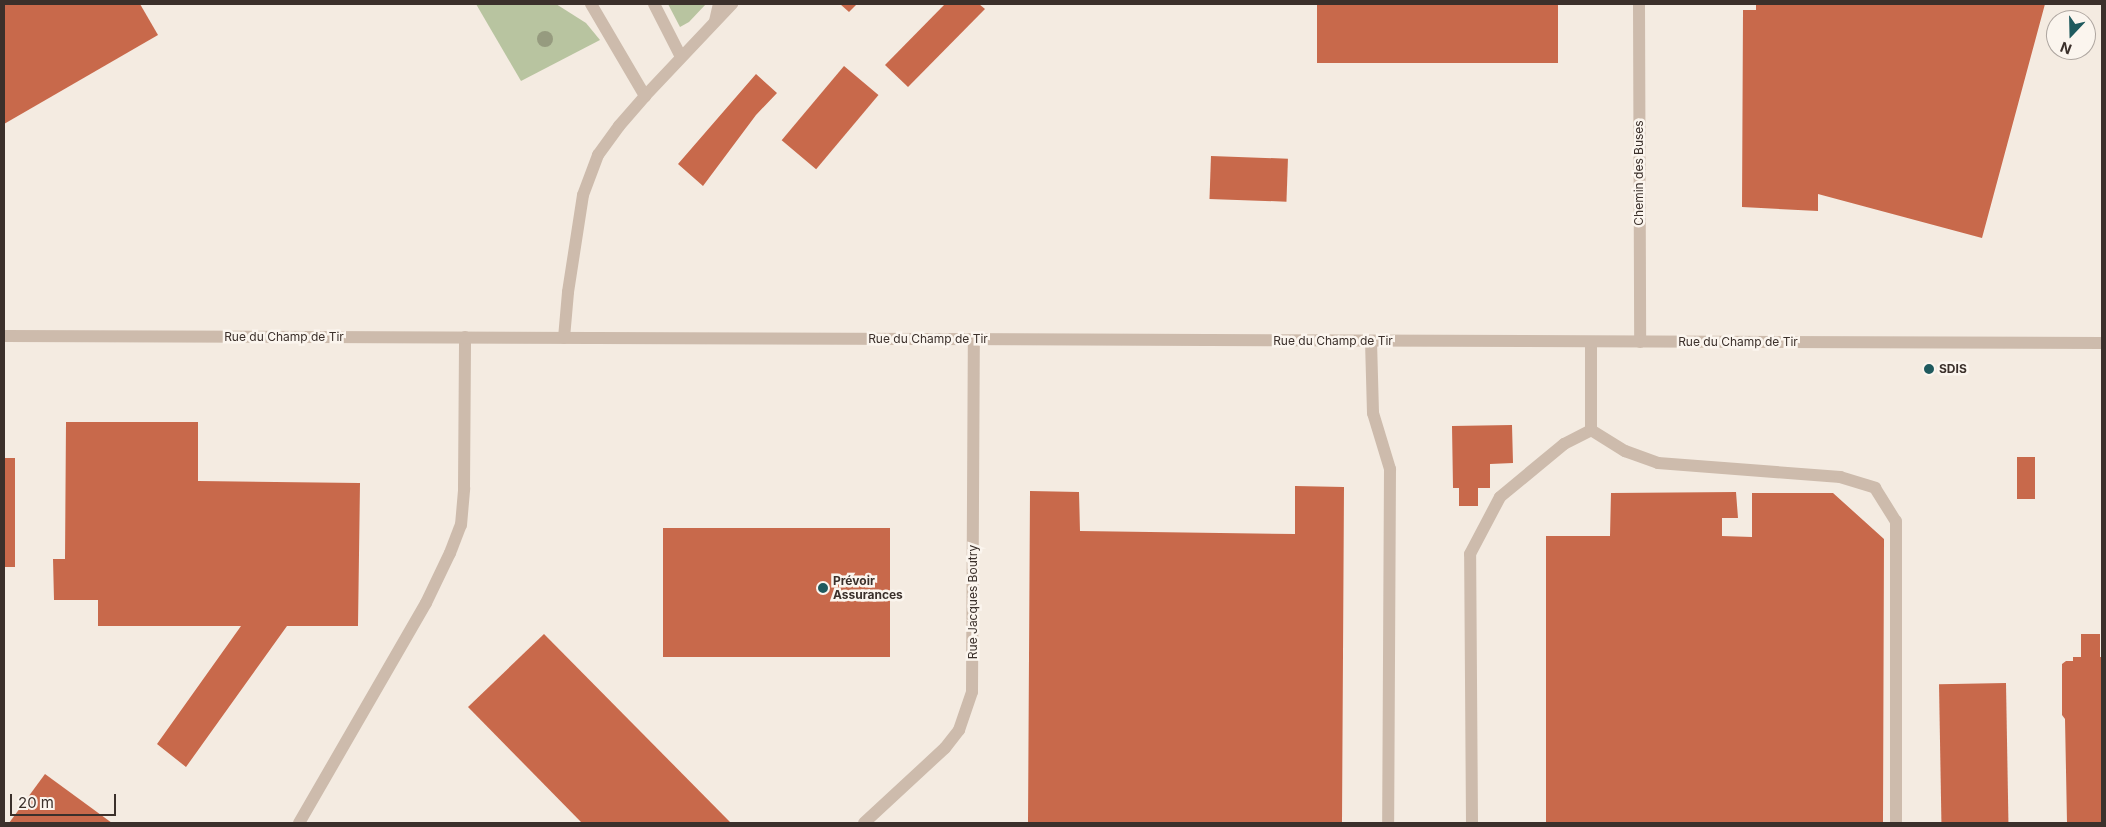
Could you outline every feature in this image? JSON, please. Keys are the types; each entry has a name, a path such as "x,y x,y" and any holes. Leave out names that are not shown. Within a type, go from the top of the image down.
{"street":[{"path":"590,4 645,96"},
{"path":"654,4 681,57"},
{"path":"715,21 719,4"},
{"path":"564,338 583,195 598,156 614,133 645,96 732,4"},
{"name":"Chemin des Buses","path":"1639,4 1640,342"},
{"name":"Rue du Champ de Tir","path":"4,336 1590,343 2102,343"},
{"path":"299,823 426,603 450,554 461,525 464,488 465,337"},
{"name":"Rue Jacques Boutry","path":"864,823 945,748 959,730 972,692 974,339"},
{"path":"1371,341 1373,413 1390,469 1388,823"},
{"path":"1590,343 1591,430"},
{"path":"1472,823 1470,554 1500,497 1564,444 1591,430"},
{"path":"1591,430 1625,451 1658,463 1840,477 1875,488 1896,521 1896,823"}],"green space":[{"path":"476,4 556,4 586,23 600,40 521,81"},
{"path":"668,4 706,4 689,22 680,27"}],"building":[{"path":"4,4 140,4 158,35 4,124"},
{"path":"840,4 857,4 849,12"},
{"path":"945,4 979,4 985,9 908,87 885,65"},
{"path":"1317,4 1558,4 1558,63 1317,63"},
{"path":"1756,4 2045,4 1982,238 1818,194 1818,211 1742,207 1743,10 1756,10"},
{"path":"844,66 878,95 816,169 782,140"},
{"path":"756,74 777,93 756,115 703,186 678,164"},
{"path":"1211,156 1288,159 1286,202 1209,199"},
{"path":"66,422 198,422 198,481 360,483 358,626 287,626 186,767 157,744 241,626 98,626 98,600 54,600 53,559 65,559"},
{"path":"1512,425 1513,463 1490,464 1490,488 1478,488 1478,506 1459,506 1459,488 1453,488 1452,426"},
{"path":"2017,457 2035,457 2035,499 2017,499"},
{"path":"4,458 15,458 15,567 4,567"},
{"path":"1295,486 1344,487 1342,823 1028,823 1030,491 1079,492 1080,531 1295,534"},
{"path":"1736,492 1738,518 1722,518 1722,536 1752,537 1752,493 1833,493 1884,539 1883,823 1546,823 1546,536 1610,536 1611,493"},
{"path":"663,528 890,528 890,657 663,657"},
{"path":"544,634 731,823 582,823 468,707"},
{"path":"2081,634 2100,634 2100,657 2102,657 2102,823 2067,823 2065,719 2062,715 2062,664 2066,661 2073,661 2073,657 2081,657"},
{"path":"2006,683 2008,823 1941,823 1939,684"},
{"path":"45,774 112,823 9,823"}],"place":[{"name":"SDIS","path":"1929,369"},
{"name":"Prévoir Assurances","path":"823,588"}]}
